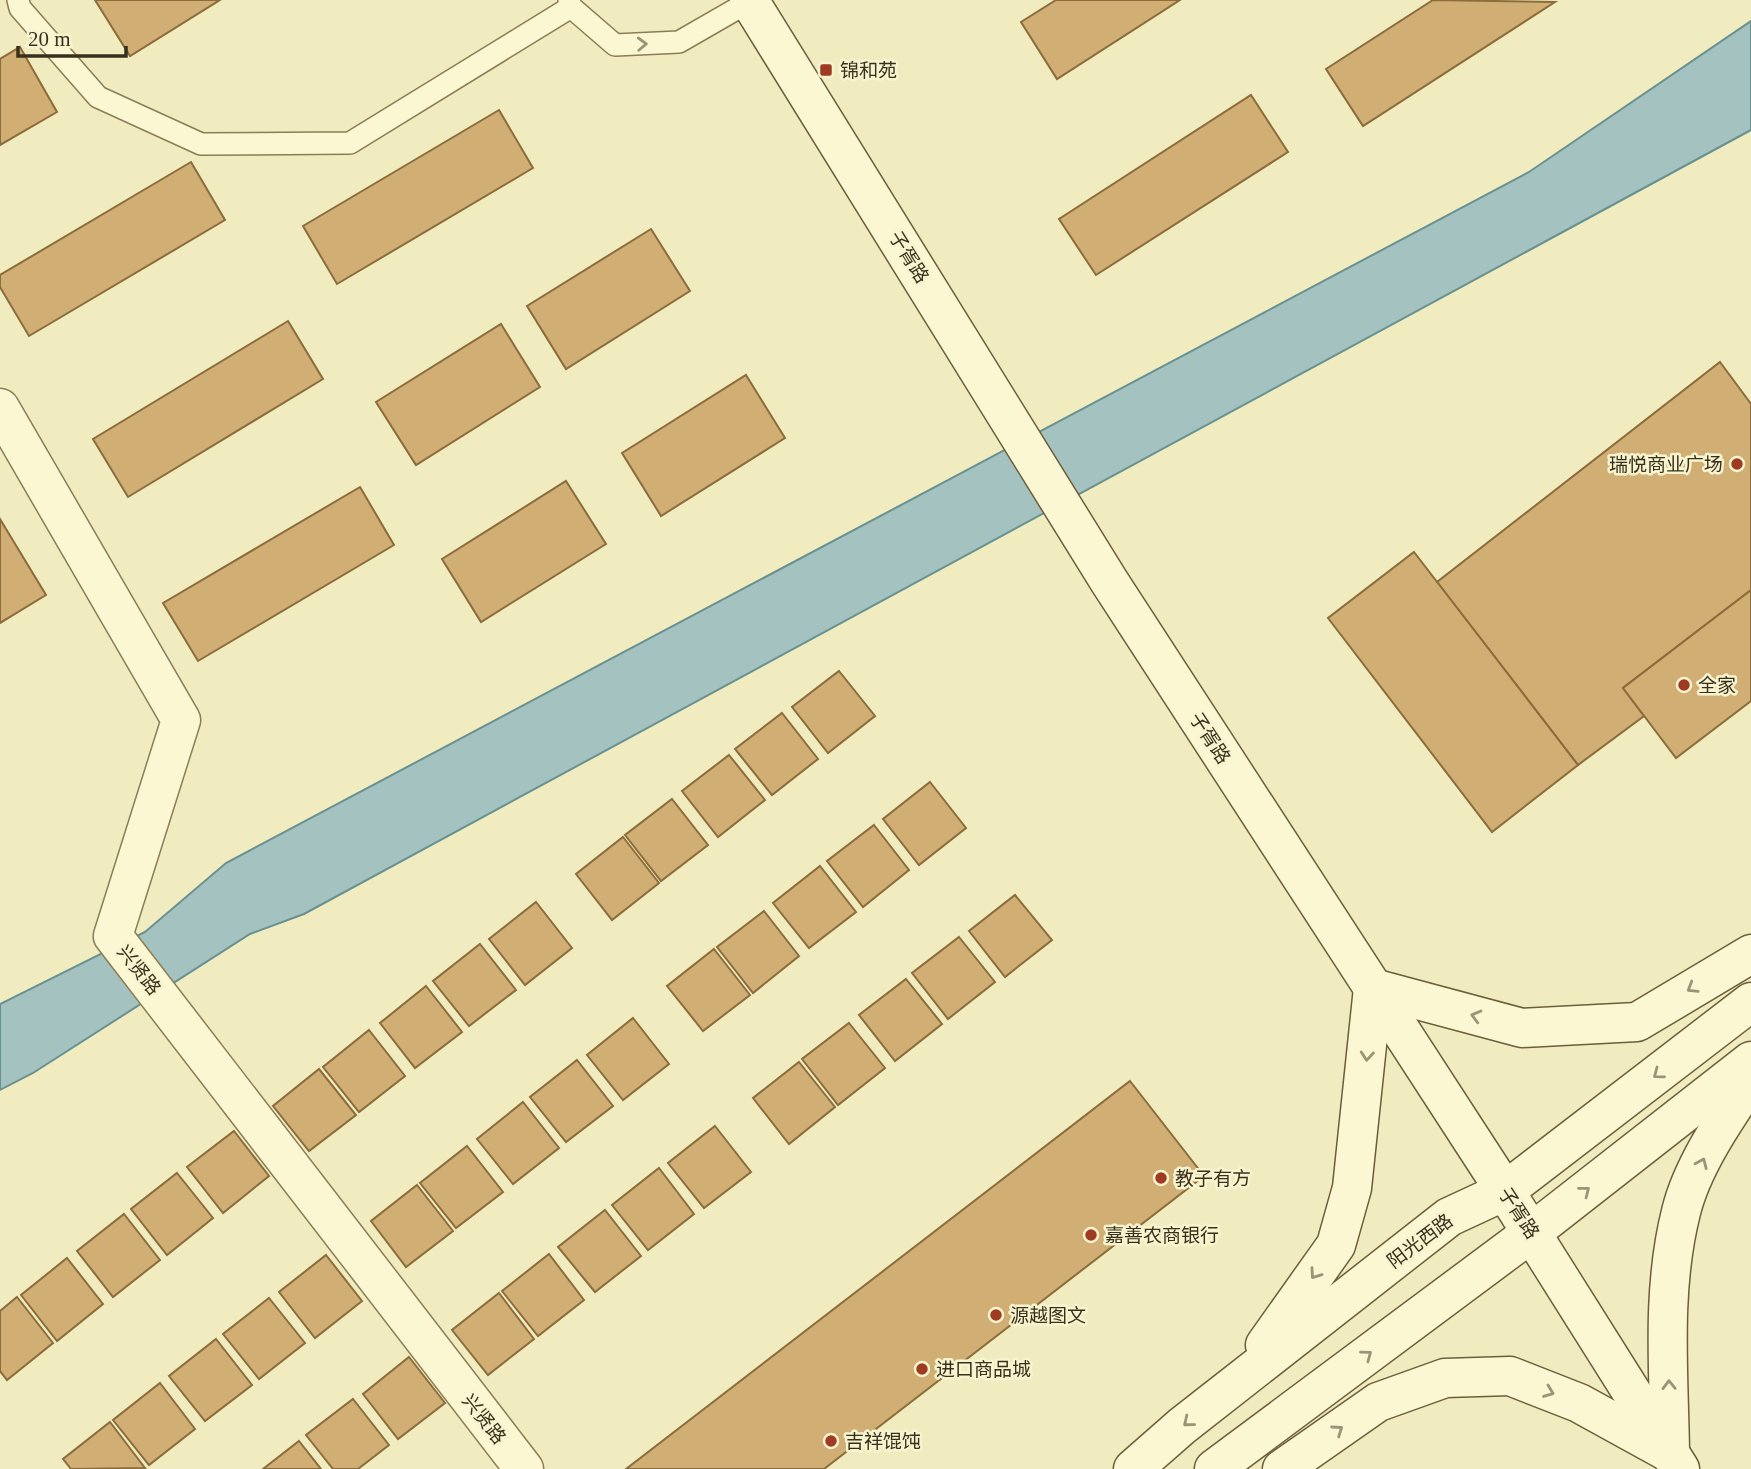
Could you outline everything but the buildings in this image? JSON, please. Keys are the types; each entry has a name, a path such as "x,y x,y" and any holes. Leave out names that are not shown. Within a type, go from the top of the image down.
{"street":[{"name":"子胥路","path":"750,0 1109,581 1505,1191 1675,1461"},
{"name":"兴贤路","path":"0,408 181,720 113,936 524,1469"},
{"path":"1241,1380 1336,1245 1352,1188 1373,988 1522,1028 1637,1023 1751,954"},
{"name":"阳光西路","path":"1133,1469 1241,1380 1449,1217 1505,1191 1751,1002"},
{"path":"1214,1469 1531,1233 1751,1062"},
{"path":"1675,1461 1667,1299 1681,1211 1714,1136 1751,1080"},
{"path":"1282,1469 1378,1402 1445,1378 1510,1376 1579,1403 1675,1461"}],"lane":[{"path":"18,0 20,8 98,97 201,144 350,143 570,3 615,45 679,42 750,0"}],"water":[{"path":"1751,21 1751,130 304,914 250,934 33,1073 0,1090 0,1004 145,932 226,863 1529,172"}],"place":[{"name":"锦和苑","path":"826,70"},
{"name":"瑞悦商业广场","path":"1737,464"},
{"name":"全家","path":"1684,685"},
{"name":"教子有方","path":"1161,1178"},
{"name":"嘉善农商银行","path":"1091,1235"},
{"name":"源越图文","path":"996,1315"},
{"name":"进口商品城","path":"922,1369"},
{"name":"吉祥馄饨","path":"831,1441"}]}
